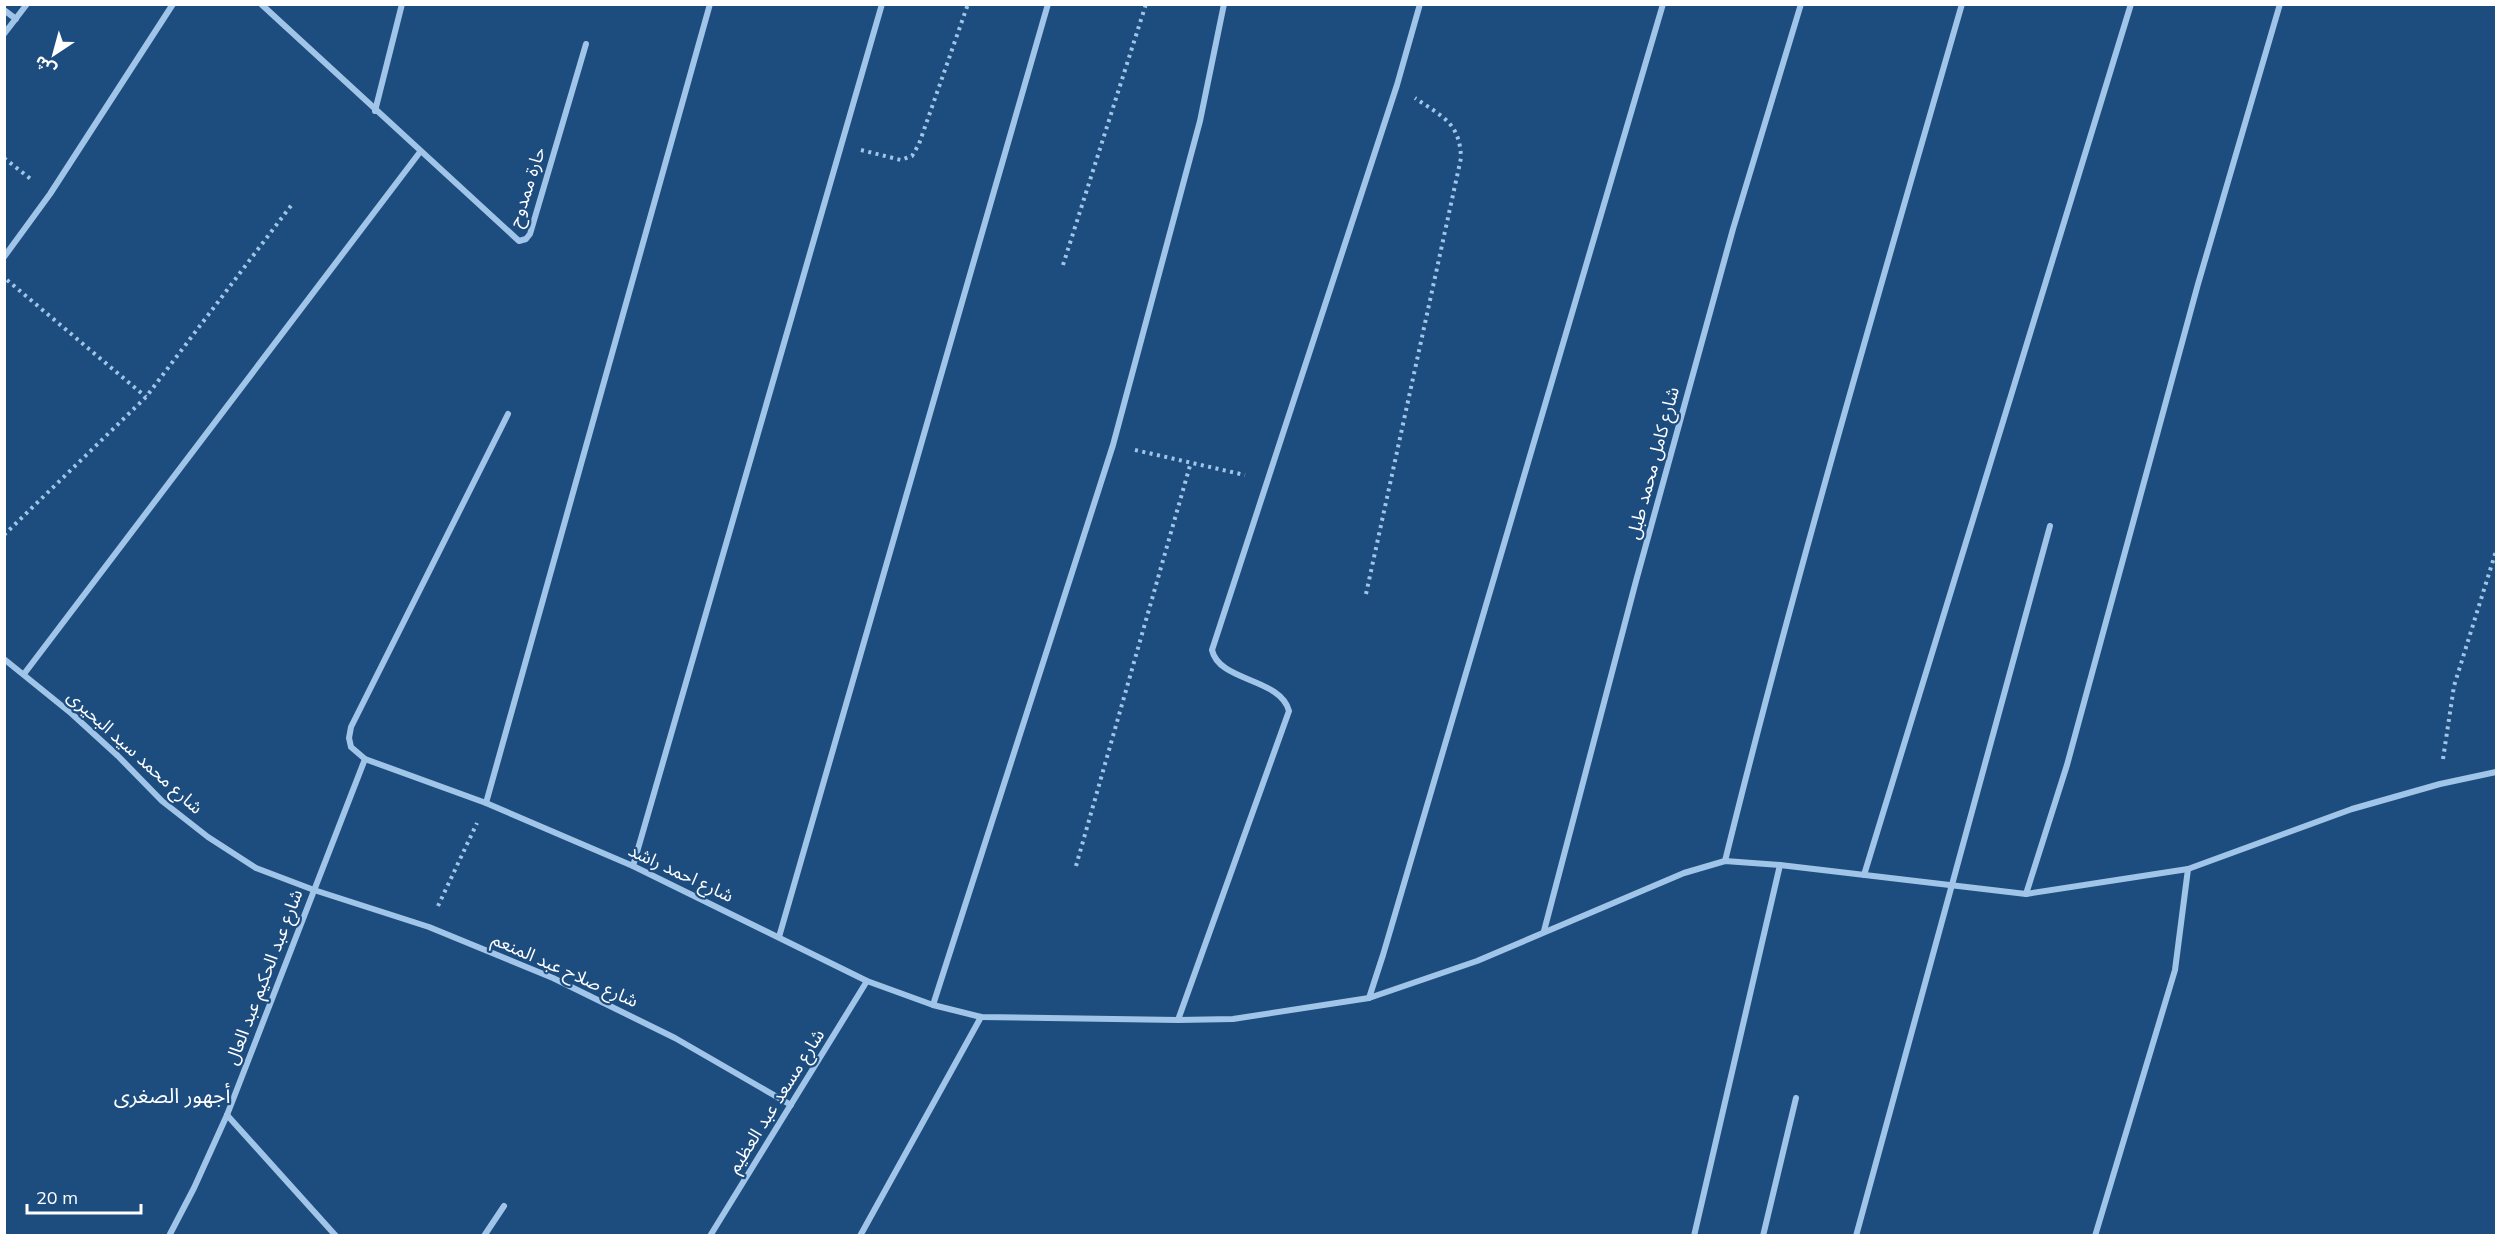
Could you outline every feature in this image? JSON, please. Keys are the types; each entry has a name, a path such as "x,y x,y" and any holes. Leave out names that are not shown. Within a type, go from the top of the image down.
{"street":[{"path":"4,34 27,4"},
{"path":"4,257 50,194 173,4"},
{"path":"24,674 420,152 261,4"},
{"path":"375,111 402,4"},
{"path":"486,803 710,4"},
{"path":"633,866 882,4"},
{"path":"779,937 1048,4"},
{"path":"933,1005 1113,445 1200,121 1224,4"},
{"path":"1178,1020 1289,711 1281,696 1219,663 1212,650 1397,85 1420,4"},
{"path":"1368,998 1383,955 1663,4"},
{"name":"شارع كامل محمد طبل","path":"1544,931 1723,263 1801,4"},
{"path":"1962,4 1831,460 1762,710 1725,861 1780,865 2026,894 2188,869 2352,809 2440,784 2496,772"},
{"path":"1864,875 2131,4"},
{"path":"2026,894 2067,765 2198,284 2280,4"},
{"path":"4,10 16,19"},
{"name":"حارة ممدوح","path":"420,152 513,237 519,241 526,239 530,234 586,44"},
{"path":"365,759 351,747 349,738 351,727 508,414"},
{"path":"1856,1236 2050,526"},
{"name":"شارع محمد سيد البحيرى","path":"4,659 118,756 162,801 208,837 256,868 315,890"},
{"name":"شارع احمد راشد","path":"365,759 486,803 633,866 867,981 933,1005 981,1017 1233,1019 1368,998 1477,961 1684,873 1725,861"},
{"name":"شارع عبد الحكيم عبد العال","path":"169,1236 227,1115 365,759"},
{"path":"1694,1236 1780,865"},
{"path":"2095,1236 2175,970 2188,869"},
{"name":"شارع صلاح عبد المنعم","path":"315,890 429,927 553,978 665,1033 791,1105"},
{"name":"شارع مسعد عبد العظيم","path":"710,1236 867,981"},
{"path":"860,1236 981,1017"},
{"path":"1762,1236 1796,1098"},
{"path":"227,1115 336,1236"},
{"path":"484,1236 504,1206"}],"path":[{"path":"840,145 901,160 912,156 919,144 968,4"},
{"path":"1064,265 1146,4"},
{"path":"1366,594 1461,158 1461,142 1449,121 1397,85"},
{"path":"4,158 50,194"},
{"path":"4,535 146,397 293,203"},
{"path":"4,278 146,397"},
{"path":"1113,445 1269,480"},
{"path":"1076,866 1191,462"},
{"path":"2440,784 2454,686 2496,551"},
{"path":"429,927 486,803"}],"district":[{"name":"أجهور الصغرى","path":"172,1096"}]}
